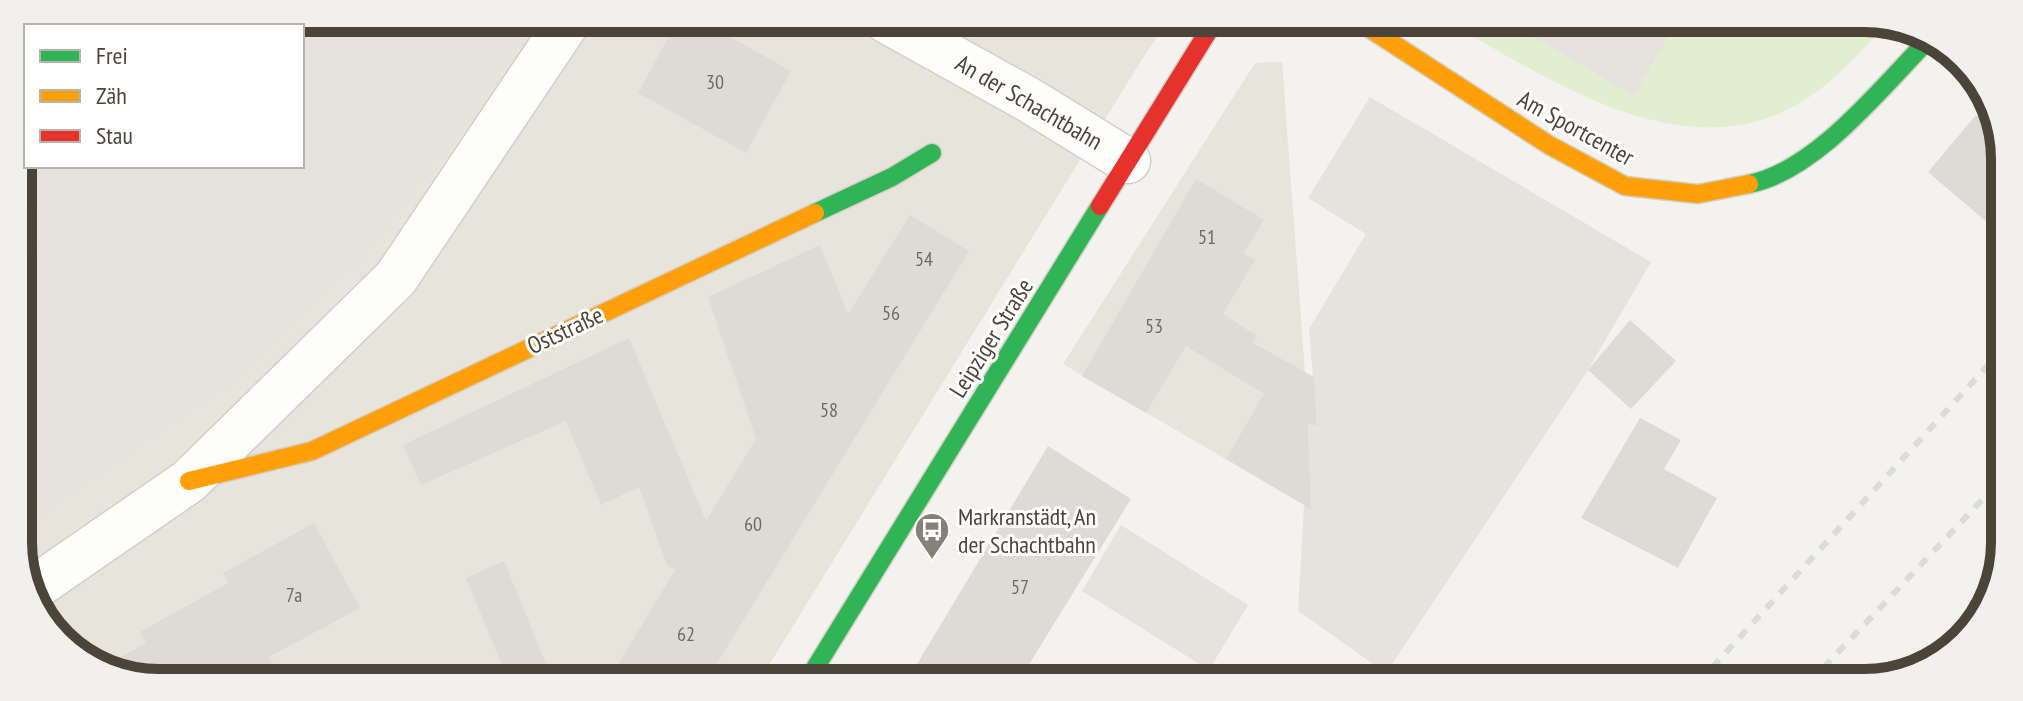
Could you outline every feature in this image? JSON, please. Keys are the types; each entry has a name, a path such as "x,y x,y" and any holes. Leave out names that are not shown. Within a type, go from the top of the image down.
{"street":[{"name":"Oststraße","path":"40,584 189,481 396,278 561,32"},
{"name":"An der Schachtbahn","path":"907,32 1029,100 1128,161"},
{"name":"Leipziger Straße","path":"815,669 1208,32"},
{"name":"Am Sportcenter","path":"1375,32 1549,145 1625,186 1698,194 1770,180 1827,143 1922,47"},
{"name":"Oststraße","path":"189,481 312,451 892,177 932,153"}],"shaded area":[{"path":"304,32 1160,32 767,669 143,668 111,659 82,643 69,632 49,605 34,566 32,542 32,168 304,168"},
{"path":"304,32 415,32 429,52 489,86 362,257 228,383 32,520 32,168 304,168"},
{"path":"415,32 525,32 489,86 428,52"},
{"path":"1525,32 1666,32 1668,36 1634,96"},
{"path":"1282,62 1305,372 1311,509 1063,364 1255,63"},
{"path":"1370,97 1651,262 1588,370 1389,669 1380,669 1298,611 1304,505 1311,508 1308,423 1317,425 1309,329 1366,234 1308,198"},
{"path":"1121,525 1248,605 1207,669 1082,591"}],"green space":[{"path":"1465,32 1879,33 1834,77 1805,100 1773,116 1731,126 1688,126 1646,118 1604,104 1523,65"}],"building":[{"path":"671,32 721,32 791,71 746,153 638,93"},
{"path":"1976,115 1985,121 1991,159 1991,226 1928,172"},
{"path":"1196,179 1264,220 1243,254 1255,260 1223,314 1257,336 1253,343 1314,377 1317,426 1308,423 1311,509 1226,459 1264,394 1186,346 1146,413 1082,376"},
{"path":"910,215 969,251 714,669 615,669 675,570 667,565 639,487 601,505 566,421 421,485 403,445 629,338 706,521 756,439 708,297 820,245 848,314"},
{"path":"1630,320 1676,361 1631,409 1588,370"},
{"path":"1640,418 1681,440 1664,469 1717,498 1678,568 1581,518"},
{"path":"1048,446 1131,499 1026,669 914,669"},
{"path":"314,523 360,608 269,657 275,669 159,669 115,661 146,643 140,632 228,583 223,573"},
{"path":"504,561 548,669 504,669 466,578"}],"railway":[{"path":"1711,669 1991,362"},
{"path":"1822,669 1991,490"}],"traffic: fast":[{"path":"1749,184 1799,163 1823,145 1869,103 1922,47"},
{"path":"815,213 892,177 932,153"},
{"path":"815,669 1100,206"}],"traffic: slow":[{"path":"1375,32 1549,145 1625,186 1698,194 1749,184"},
{"path":"189,481 312,451 815,213"}],"traffic: jam":[{"path":"1100,206 1208,32"}],"place":[{"name":"Markranstädt, An der Schachtbahn","path":"932,561"}]}
